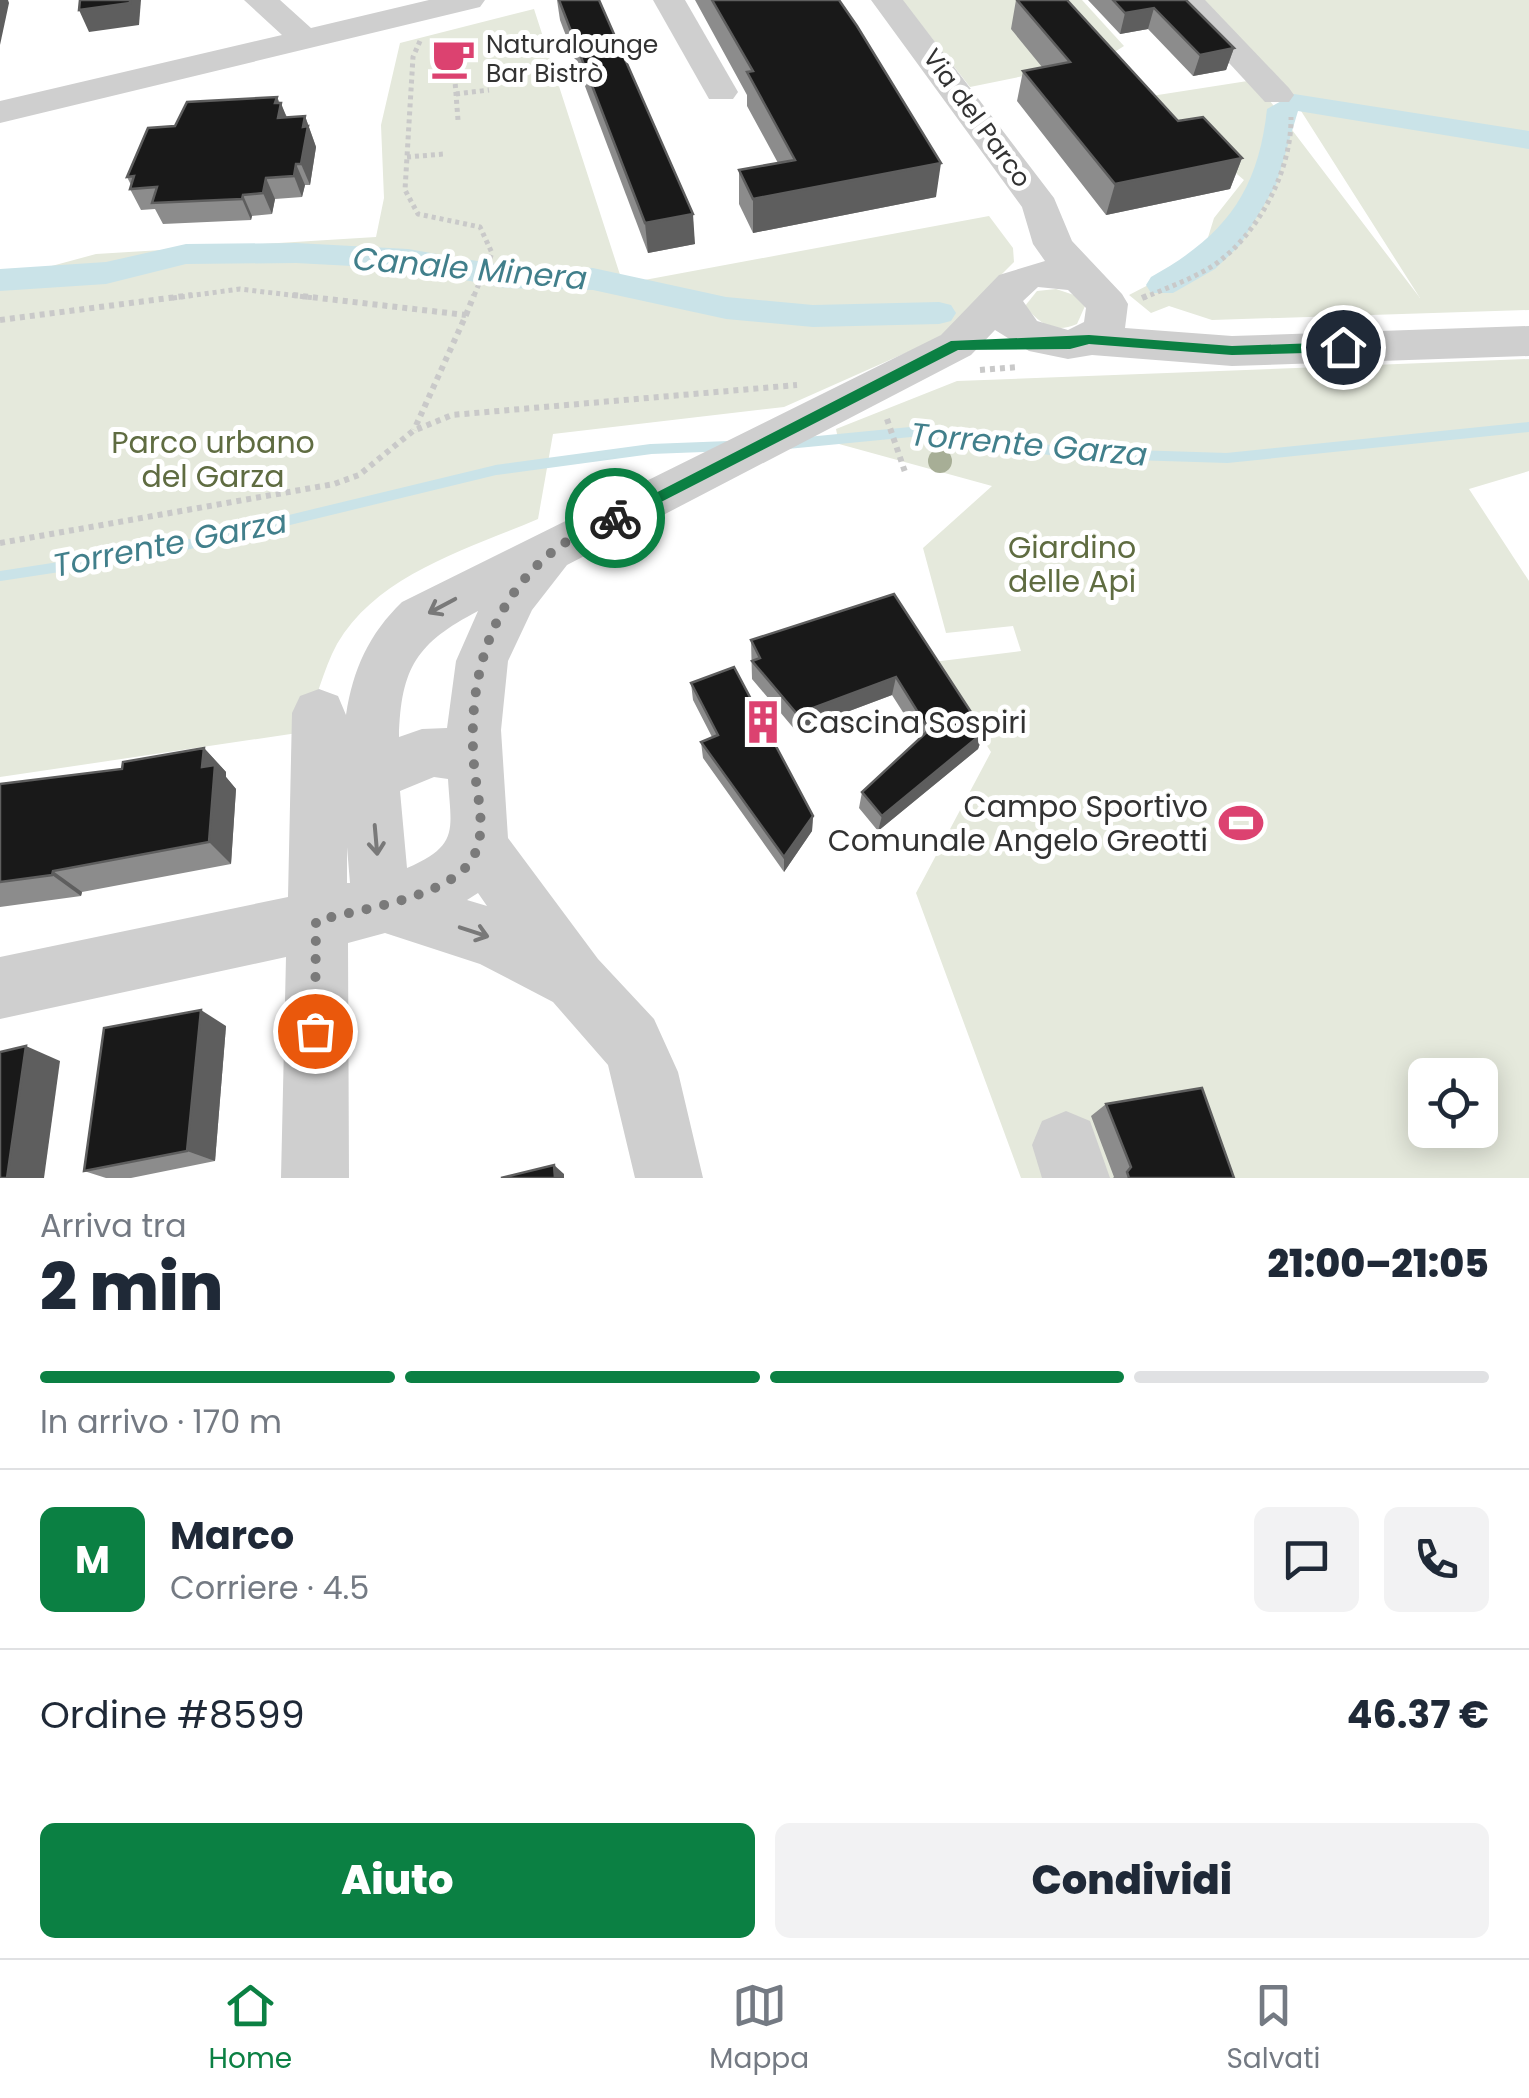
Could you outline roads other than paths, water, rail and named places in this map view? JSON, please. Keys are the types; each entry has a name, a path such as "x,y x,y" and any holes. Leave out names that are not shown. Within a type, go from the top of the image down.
{"street":[{"path":"260,0 294,26 300,38"},
{"path":"0,112 470,0"},
{"path":"668,0 721,92"},
{"name":"Via del Parco","path":"887,0 1042,206 1071,327"},
{"path":"1187,0 1285,107"},
{"path":"965,358 1013,288 1053,244"},
{"path":"1013,288 1062,274 1071,327"},
{"path":"1013,288 1004,312 1012,326 1071,327 1172,344 1232,350 1529,341"},
{"path":"381,902 373,778 375,706 382,668 400,637 420,617 710,467 794,406 1071,327"},
{"path":"560,546 521,584 487,639 474,698 480,848 576,980 631,1042 645,1072 669,1178"},
{"path":"315,1178 319,713"},
{"path":"373,778 416,754 457,754 474,763"},
{"path":"0,988 316,921 443,884 464,869 480,848"},
{"path":"381,902 492,938 576,980"}],"waterway":[{"name":"Canale Minera","path":"1162,285 1210,257 1241,222 1269,166 1281,109 1294,102 1529,140"},
{"name":"Canale Minera","path":"0,280 106,273 186,254 296,253 408,259 506,277 593,279 726,308 813,316 939,313"},
{"name":"Torrente Garza","path":"787,444 921,431 1070,453 1227,458 1529,427"},
{"name":"Torrente Garza","path":"0,576 157,552 496,470 651,449 729,446"}],"place":[{"name":"Naturalounge Bar Bistrò","path":"453,58"},
{"name":"Cascina Sospiri","path":"763,722"},
{"name":"Campo Sportivo Comunale Angelo Greotti","path":"1241,823"}],"park label":[{"name":"Parco urbano del Garza","path":"213,459"},
{"name":"Giardino delle Api","path":"1072,564"}]}
